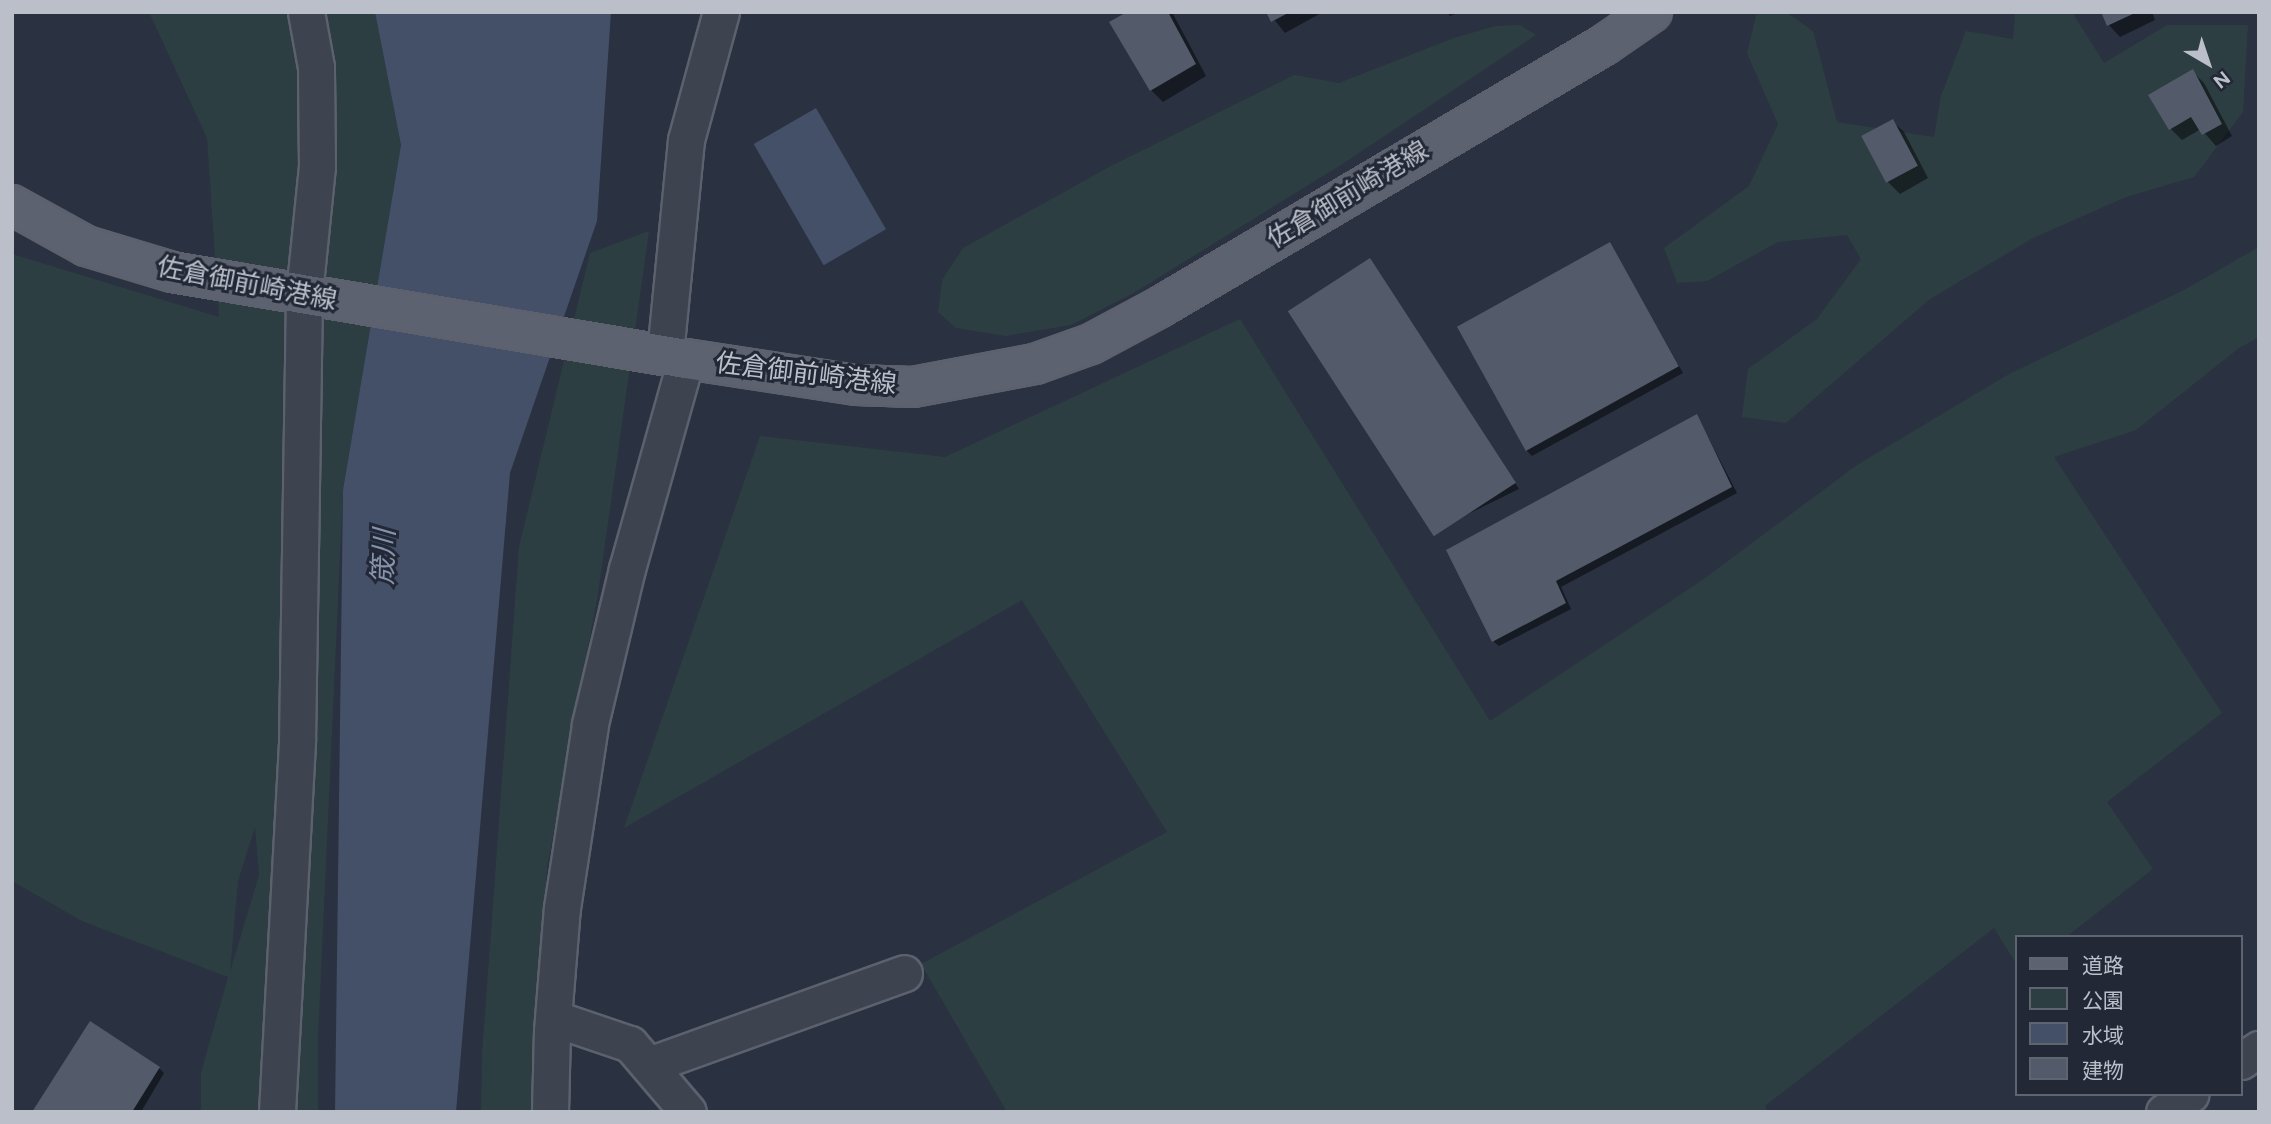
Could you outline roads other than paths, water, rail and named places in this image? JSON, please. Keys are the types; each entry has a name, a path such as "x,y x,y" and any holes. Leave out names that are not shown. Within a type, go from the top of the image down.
{"main road":[{"name":"佐倉御前崎港線","path":"12,205 86,246 172,272 856,385 913,387 1035,364 1091,344 1160,307 1604,45 1652,12"}],"street":[{"path":"276,1112 298,742 317,167 316,67 306,12"},
{"path":"550,1112 553,1018 562,908 590,724 676,357 686,140 721,12"},
{"path":"649,1065 904,973"},
{"path":"553,1018 630,1044 688,1112"},
{"path":"2243,1060 2259,1049"},
{"path":"2164,1112 2188,1096"}],"water":[{"name":"筬川","path":"375,12 611,12 597,221 510,473 456,1112 335,1112 343,490 401,145"},
{"path":"816,108 886,229 824,265 754,144"}]}
